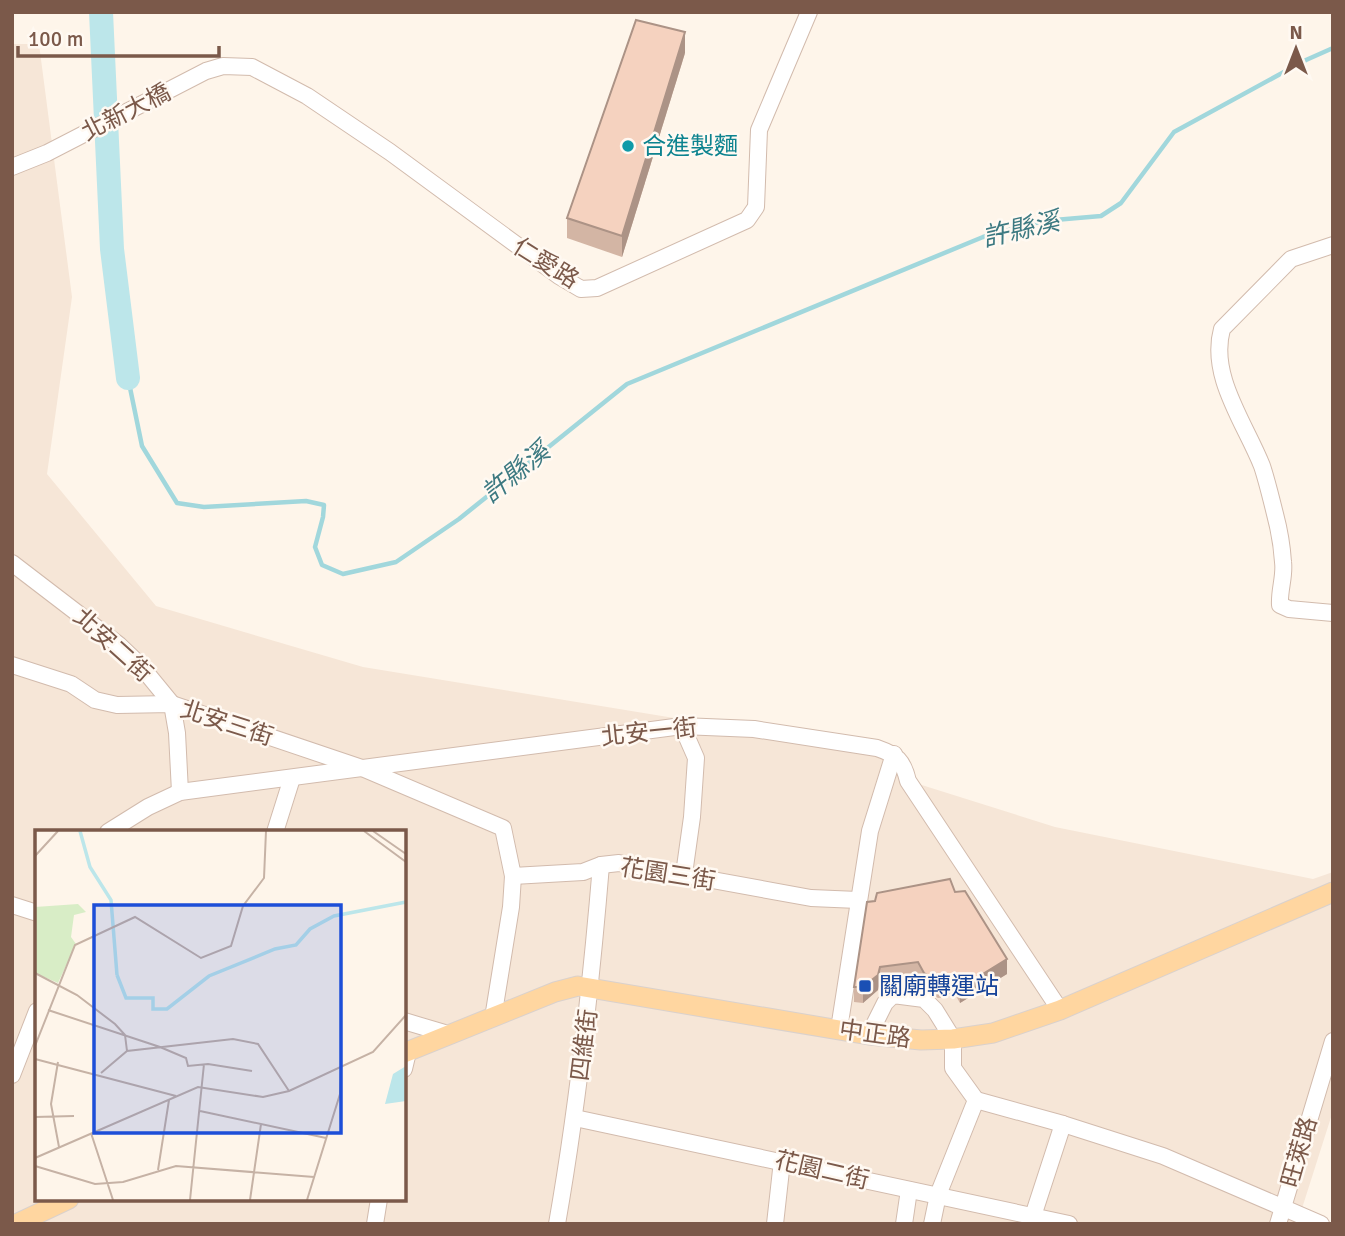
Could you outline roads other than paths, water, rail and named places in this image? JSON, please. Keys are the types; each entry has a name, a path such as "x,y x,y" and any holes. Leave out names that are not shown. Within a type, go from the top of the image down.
{"main road":[{"name":"中正路","path":"406,1058 451,1035 566,988 591,987 869,1035 921,1040 953,1039 993,1033 1060,1010 1333,892"},
{"path":"16,1224 65,1201"}],"street":[{"name":"仁愛路","path":"205,71 223,65 252,67 307,96 390,152 559,276 580,289 597,288 747,220 755,207 759,130 808,12"},
{"name":"北新大橋","path":"12,167 47,153 205,71"},
{"path":"1333,245 1291,259 1222,328 1219,340 1219,360 1262,467 1275,516 1284,564 1279,593 1280,605 1289,609 1333,613"},
{"name":"北安二街","path":"12,563 119,645 152,678 172,704 177,733 180,792"},
{"name":"北安三街","path":"12,665 71,684 95,700 117,705 172,704 362,768"},
{"path":"682,726 696,758 684,874"},
{"name":"北安一街","path":"111,830 148,807 180,792 682,726 727,726 787,732 877,748 894,754"},
{"path":"839,1030 870,831 894,754"},
{"path":"894,754 905,768 908,781 1060,1010"},
{"path":"362,768 503,828 513,876 511,907 493,1018"},
{"path":"276,830 292,778"},
{"name":"花園三街","path":"513,876 583,872 601,865 619,863 811,898 858,900"},
{"name":"四維街","path":"557,1224 575,1118 591,987 601,865"},
{"path":"12,905 35,912"},
{"path":"869,1035 884,1003 893,995 924,999 935,1010 953,1039 953,1068 976,1100 1163,1156 1321,1224"},
{"path":"12,1075 35,1015"},
{"path":"406,1022 451,1035"},
{"name":"旺萊路","path":"1278,1224 1333,1041"},
{"path":"932,1224 938,1195 976,1100"},
{"name":"花園二街","path":"575,1118 1069,1224"},
{"path":"1033,1216 1063,1124"},
{"path":"775,1224 782,1161"},
{"path":"904,1224 909,1189"},
{"path":"375,1224 379,1201"}],"waterway":[{"name":"許縣溪","path":"101,12 112,249 128,378"},
{"name":"許縣溪","path":"128,378 142,446 177,503 204,507 306,501 324,505 315,547 322,565 343,574 396,562 459,519 627,384 983,237 1043,221 1101,216 1121,203 1174,132 1333,48"}],"place":[{"name":"合進製麵","path":"628,146"},
{"name":"關廟轉運站","path":"865,986"}]}
